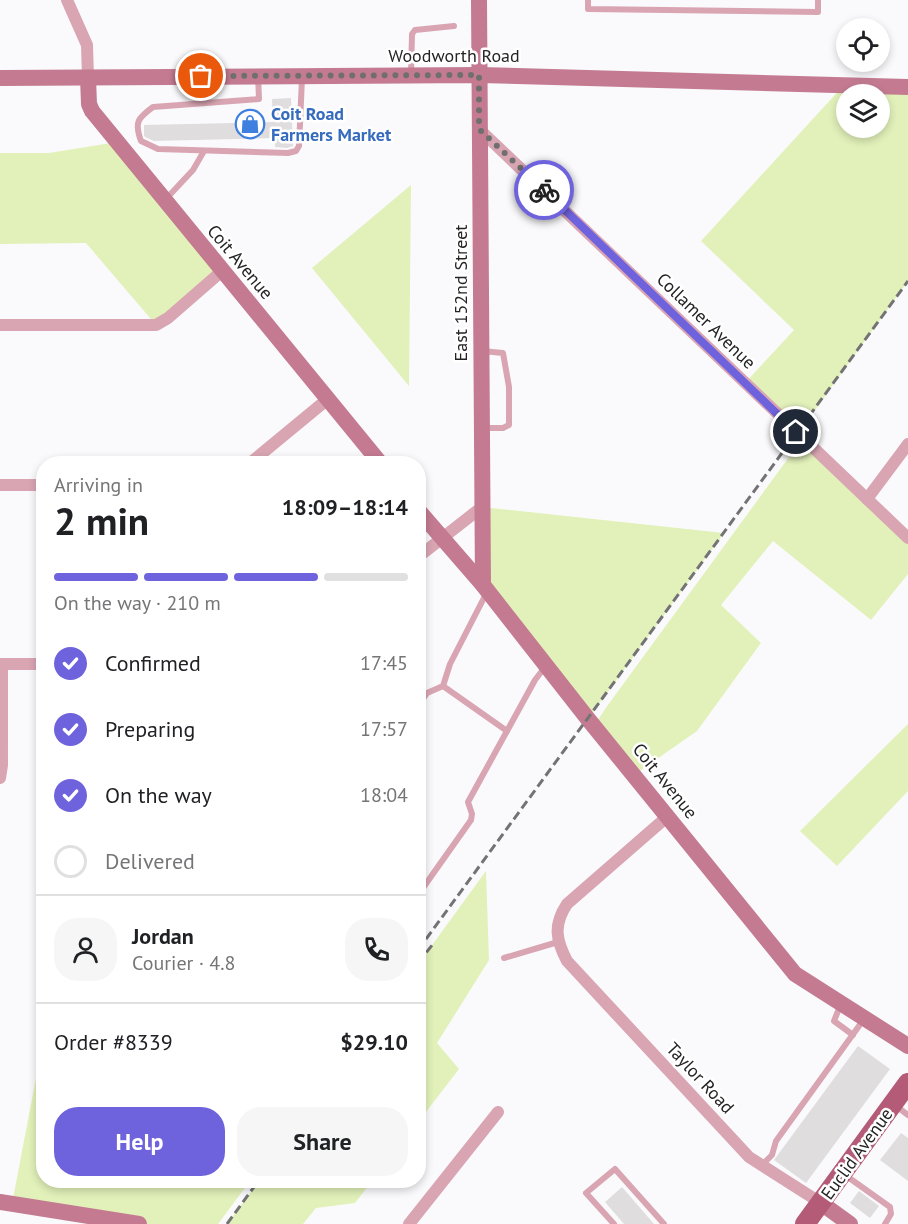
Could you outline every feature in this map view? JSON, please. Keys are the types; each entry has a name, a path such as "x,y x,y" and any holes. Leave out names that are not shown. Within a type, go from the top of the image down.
{"main road":[{"name":"Euclid Avenue","path":"805,1224 842,1173 900,1109 908,1083"}],"street":[{"path":"67,0 87,45 88,78"},
{"name":"East 152nd Street","path":"479,0 482,507 485,588"},
{"name":"Woodworth Road","path":"0,78 479,75 908,87"},
{"name":"Coit Avenue","path":"88,78 89,104 92,111 375,456"},
{"name":"Collamer Avenue","path":"479,129 908,538"},
{"path":"0,325 156,325 168,318 222,271"},
{"path":"259,456 329,399"},
{"path":"867,500 908,444"},
{"path":"0,485 36,485"},
{"path":"426,551 482,507"},
{"name":"Coit Avenue","path":"426,520 485,588 795,974 908,1046"},
{"path":"0,778 2,765 1,664 36,664"},
{"path":"558,942 556,928 567,904 668,816"},
{"name":"Taylor Road","path":"558,942 567,961 749,1157 821,1203"},
{"path":"409,1224 498,1112"},
{"path":"0,1202 139,1224"},
{"path":"821,1203 850,1224"}],"lane":[{"path":"588,0 588,9 818,12 818,0"},
{"path":"411,75 411,34 415,30 454,26"},
{"path":"258,76 259,99 153,107 140,117 137,124 141,141 158,149 288,153 296,151 299,146 303,76"},
{"path":"165,201 194,170 204,151"},
{"path":"481,351 503,353 509,387 509,425 503,428 482,428"},
{"path":"426,696 443,686 450,664 485,588"},
{"path":"426,884 471,820 472,814 468,802 535,680 546,665"},
{"path":"443,686 507,731"},
{"path":"504,958 558,942"},
{"path":"842,1003 834,1021 853,1035"},
{"path":"762,1165 772,1155 776,1141 865,1018"},
{"path":"614,1224 586,1193 615,1169 664,1224"},
{"path":"842,1173 890,1207 891,1214 885,1224"}],"green space":[{"path":"890,87 908,87 908,281 797,432 745,383 794,330 701,241 836,94 836,138 890,138"},
{"path":"117,142 222,271 156,325 86,243 0,244 0,153 49,153"},
{"path":"411,185 409,386 312,268"},
{"path":"803,438 908,538 908,574 871,620 773,541 721,605 761,643 697,731 634,775 594,726"},
{"path":"482,507 724,533 588,719 483,585"},
{"path":"908,724 908,791 837,866 800,831"},
{"path":"486,871 489,960 437,1043 459,1069 426,1112 426,953"},
{"path":"36,1078 36,1188 245,1188 218,1224 139,1224 12,1204"},
{"path":"254,1188 367,1188 355,1203 316,1208 303,1224 227,1224"}],"building":[{"name":"Coit Road Farmers Market","path":"291,98 293,146 287,148 275,147 275,138 154,141 144,135 144,125 273,122 272,99"},
{"path":"858,1046 890,1069 806,1183 774,1160"},
{"path":"901,1133 908,1138 908,1181 880,1160"},
{"path":"622,1187 654,1224 624,1224 605,1202"},
{"path":"859,1191 879,1206 870,1218 850,1203"}],"railway":[{"path":"426,939 908,281"},
{"path":"426,953 433,944"},
{"path":"227,1224 253,1188"}],"way so far":[{"path":"201,76 479,75 479,129 544,190"}],"place":[{"name":"Coit Road Farmers Market","path":"250,124"}],"route":[{"path":"544,190 796,432"}]}
